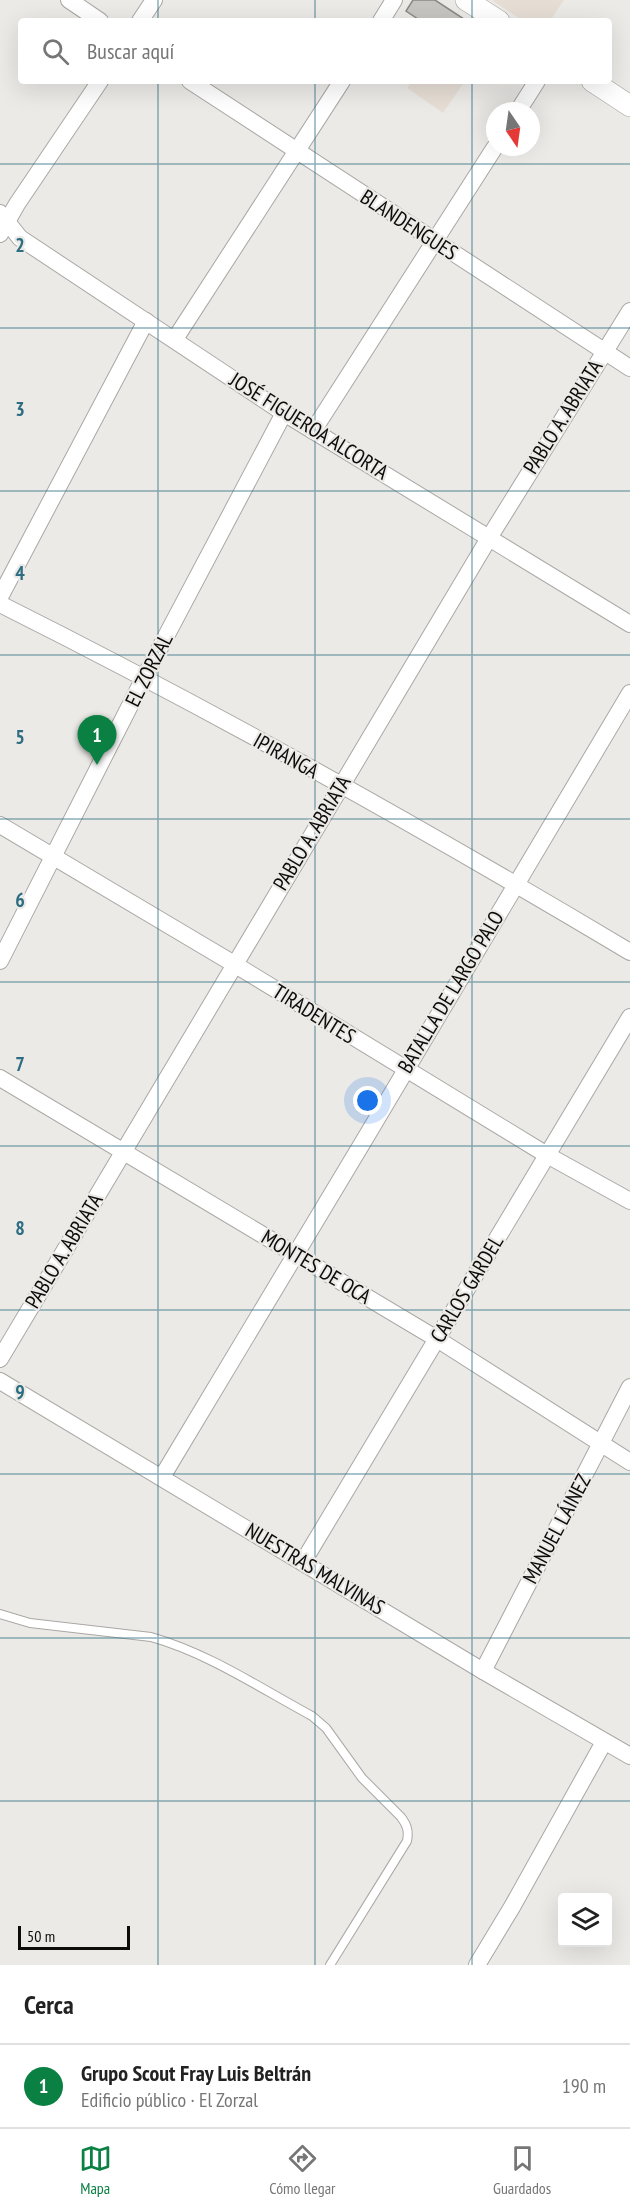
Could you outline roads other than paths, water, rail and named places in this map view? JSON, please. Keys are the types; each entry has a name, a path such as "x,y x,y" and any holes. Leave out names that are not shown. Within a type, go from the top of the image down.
{"street":[{"path":"69,0 96,18"},
{"path":"142,18 154,0"},
{"path":"383,18 394,0"},
{"path":"466,0 494,18"},
{"path":"2,223 98,84"},
{"name":"BLANDENGUES","path":"195,84 630,368"},
{"path":"175,339 340,84"},
{"path":"524,102 535,84"},
{"path":"597,84 630,106"},
{"path":"313,431 489,156"},
{"name":"JOSÉ FIGUEROA ALCORTA","path":"2,223 20,238 284,413 630,624"},
{"name":"PABLO A. ABRIATA","path":"0,1359 489,538 630,311"},
{"path":"0,597 146,321"},
{"name":"EL ZORZAL","path":"0,961 145,676 284,413"},
{"name":"IPIRANGA","path":"0,604 145,676 516,884 630,952"},
{"name":"BATALLA DE LARGO PALO","path":"162,1477 297,1256 630,693"},
{"name":"TIRADENTES","path":"0,825 234,964 547,1155 630,1201"},
{"name":"CARLOS GARDEL","path":"303,1562 630,1017"},
{"name":"MONTES DE OCA","path":"0,1078 437,1339 602,1442 630,1462"},
{"name":"NUESTRAS MALVINAS","path":"0,1380 483,1671 630,1756"},
{"name":"MANUEL LÁINEZ","path":"483,1671 630,1387"},
{"path":"477,1965 604,1742"}],"lane":[{"path":"0,1614 30,1623 151,1637 170,1642 312,1716 326,1728 362,1779 401,1816 409,1834 407,1841 330,1965"}],"place":[{"name":"Grupo Scout Fray Luis Beltrán","path":"97,765"}]}
